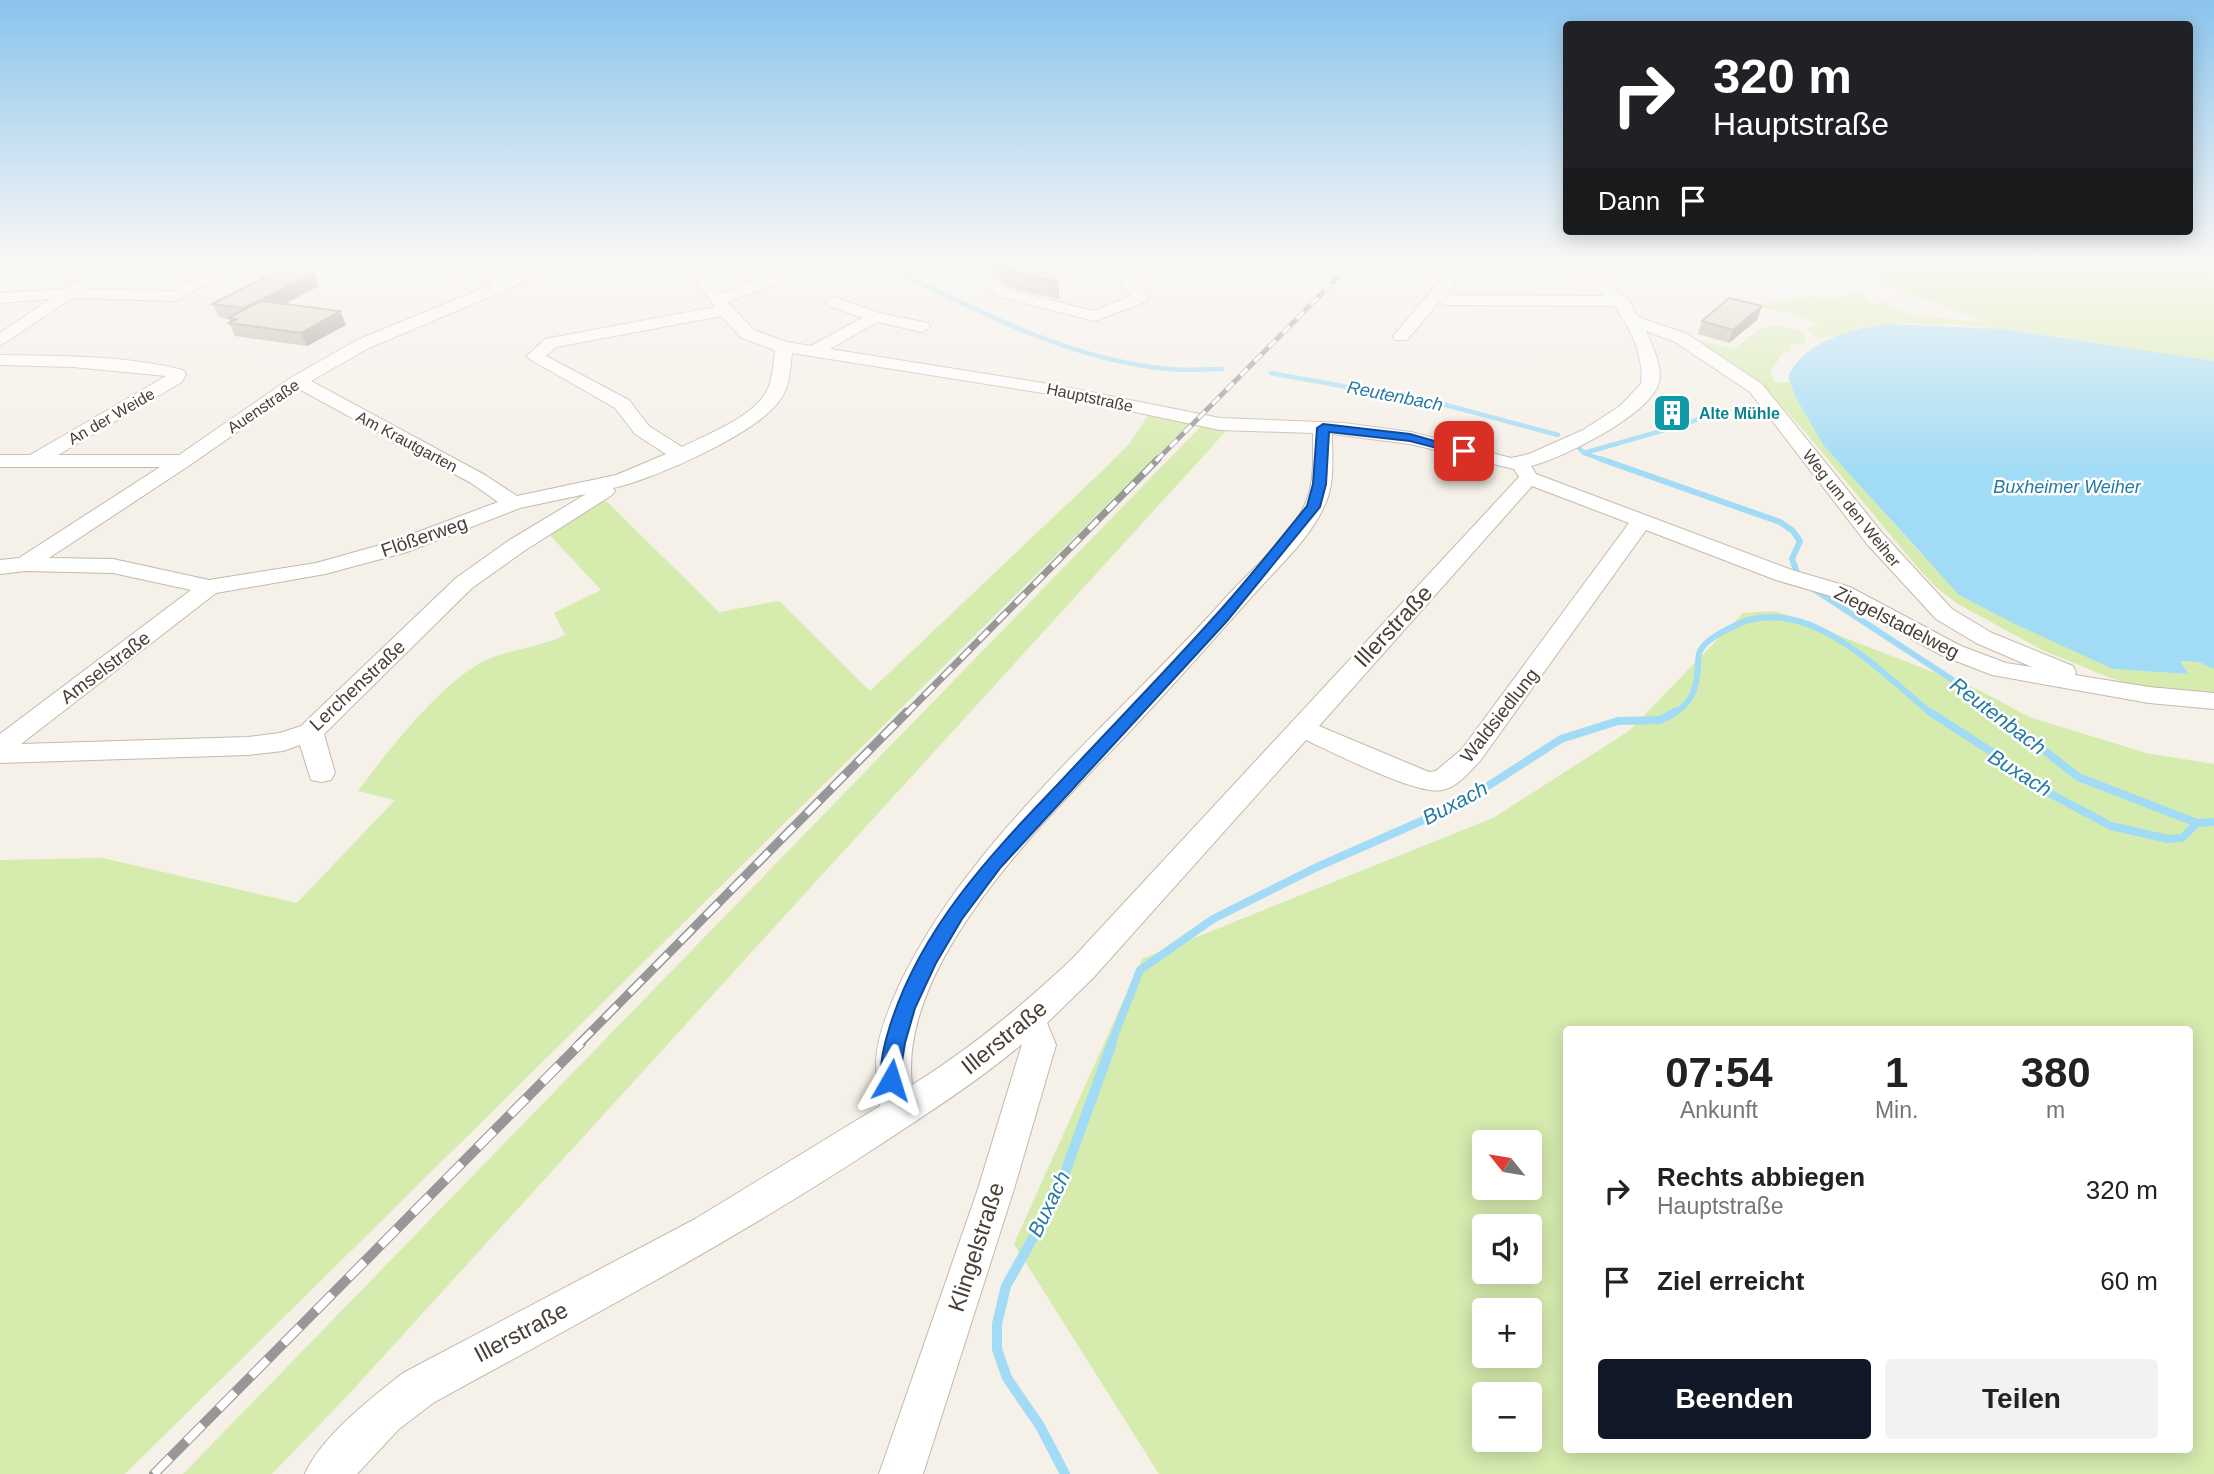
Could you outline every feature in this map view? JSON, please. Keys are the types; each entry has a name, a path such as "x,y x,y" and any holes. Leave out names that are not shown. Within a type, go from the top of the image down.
{"street":[{"name":"Auenstraße","path":"25,564 183,461 298,381 363,344 387,334"},
{"path":"591,334 551,343 535,357 622,404 642,430 681,455"},
{"name":"Hauptstraße","path":"748,334 784,347 811,353 1055,390 1220,424 1323,428 1410,438 1524,471"},
{"path":"811,353 845,334"},
{"path":"1524,471 1615,419 1646,393 1651,372 1638,334"},
{"name":"Weg um den Weiher","path":"1669,334 1722,363 1756,388 1875,539 1944,614 1974,633 2056,668 2080,683"},
{"name":"Flößerweg","path":"0,566 113,566 209,587 317,569 398,547 514,503 622,480 681,455 746,422 772,399 779,384 784,347"},
{"name":"An der Weide","path":"0,360 111,365 177,374 176,378 33,461"},
{"name":"Am Krautgarten","path":"298,381 478,479 514,503"},
{"path":"898,1111 891,1080 898,1031 905,1008 927,960 955,914 995,862 1222,618 1313,507 1320,484 1323,428"},
{"path":"0,461 183,461"},
{"name":"Ziegelstadelweg","path":"1524,471 1642,522 1784,575 1842,593 1975,661 2024,675 2168,698 2214,701"},
{"name":"Illerstraße","path":"327,1474 384,1415 418,1388 708,1232 792,1182 898,1111 950,1080 1025,1022 1083,968 1300,728 1524,471"},
{"name":"Lerchenstraße","path":"0,754 248,746 283,742 310,732 464,583 622,480"},
{"name":"Waldsiedlung","path":"1300,728 1425,781 1438,782 1446,778 1480,744 1642,522"},
{"name":"Amselstraße","path":"0,747 209,587"},
{"path":"310,732 321,773"},
{"name":"Klingelstraße","path":"901,1474 996,1189 1039,1045 1036,1033 1025,1022"}],"green space":[{"path":"1754,334 1803,334 1806,337 1805,343 1791,344 1790,351 1784,352 1770,372 1774,382 1790,382 1824,446 1922,555 2113,669 2187,674 2179,661 2199,662 2214,669 2214,692 2136,686 2105,676 2042,650 1958,604 1937,588 1918,568 1805,432 1767,391 1693,339 1734,349"},
{"path":"1811,334 1846,334 1836,336 1816,338"},
{"path":"2037,334 2214,334 2214,361 2173,355"},
{"path":"1148,415 1192,421 125,1474 0,1474 0,860 103,858 297,903 395,800 358,791 431,703 482,662 565,635 554,613 601,590 547,532 603,498 719,612 779,601 870,691 1100,473 1130,443"},
{"path":"1204,423 1229,428 350,1393 272,1474 183,1474"},
{"path":"1776,611 1979,690 2029,717 2146,753 2214,764 2214,1474 1159,1474 1014,1244 1142,959 1493,818 1629,731 1743,613"}],"water":[{"name":"Buxheimer Weiher","path":"1843,334 2036,334 2214,361 2214,669 2199,662 2180,661 2188,674 2113,669 1959,595 1824,446 1796,398 1788,377 1805,354 1830,338"}],"waterway":[{"name":"Reutenbach","path":"1031,334 1130,364 1168,369 1222,369"},
{"name":"Reutenbach","path":"1271,373 1446,405 1558,435"},
{"path":"1584,453 1689,423 1720,409"},
{"name":"Reutenbach","path":"1579,448 1584,453"},
{"name":"Reutenbach","path":"1584,453 1606,461"},
{"name":"Reutenbach","path":"1601,459 1780,522 1793,531 1800,541 1792,559 1798,575"},
{"name":"Reutenbach","path":"1812,588 1968,690 1998,714"},
{"name":"Buxach","path":"1672,714 1689,700 1696,681 1699,653 1709,640 1730,628 1757,618 1785,618 1812,626 1838,640 1864,657 1932,714"},
{"name":"Buxach","path":"1111,1044 1140,970 1213,919 1317,867 1460,804 1561,739 1618,721 1660,720 1675,712"},
{"name":"Buxach","path":"1930,712 1998,756 2032,784 2111,826 2168,839 2182,838 2197,823"},
{"name":"Reutenbach","path":"1996,712 2078,777 2197,823"},
{"name":"Buxach","path":"2197,823 2214,822"},
{"name":"Buxach","path":"1065,1474 1040,1426 1007,1378 997,1349 997,1324 1006,1286 1057,1195 1112,1043"}],"railway":[{"path":"1156,461 1282,334"},
{"path":"906,714 1158,459"},
{"path":"579,1044 907,712"},
{"path":"154,1474 581,1043"}],"place":[{"name":"Alte Mühle","path":"1672,413"}],"route":[{"path":"891,1080 895,1043 905,1008 927,960 955,914 995,862 1063,786 1222,618 1313,507 1320,484 1323,428 1381,433 1464,451"}]}
